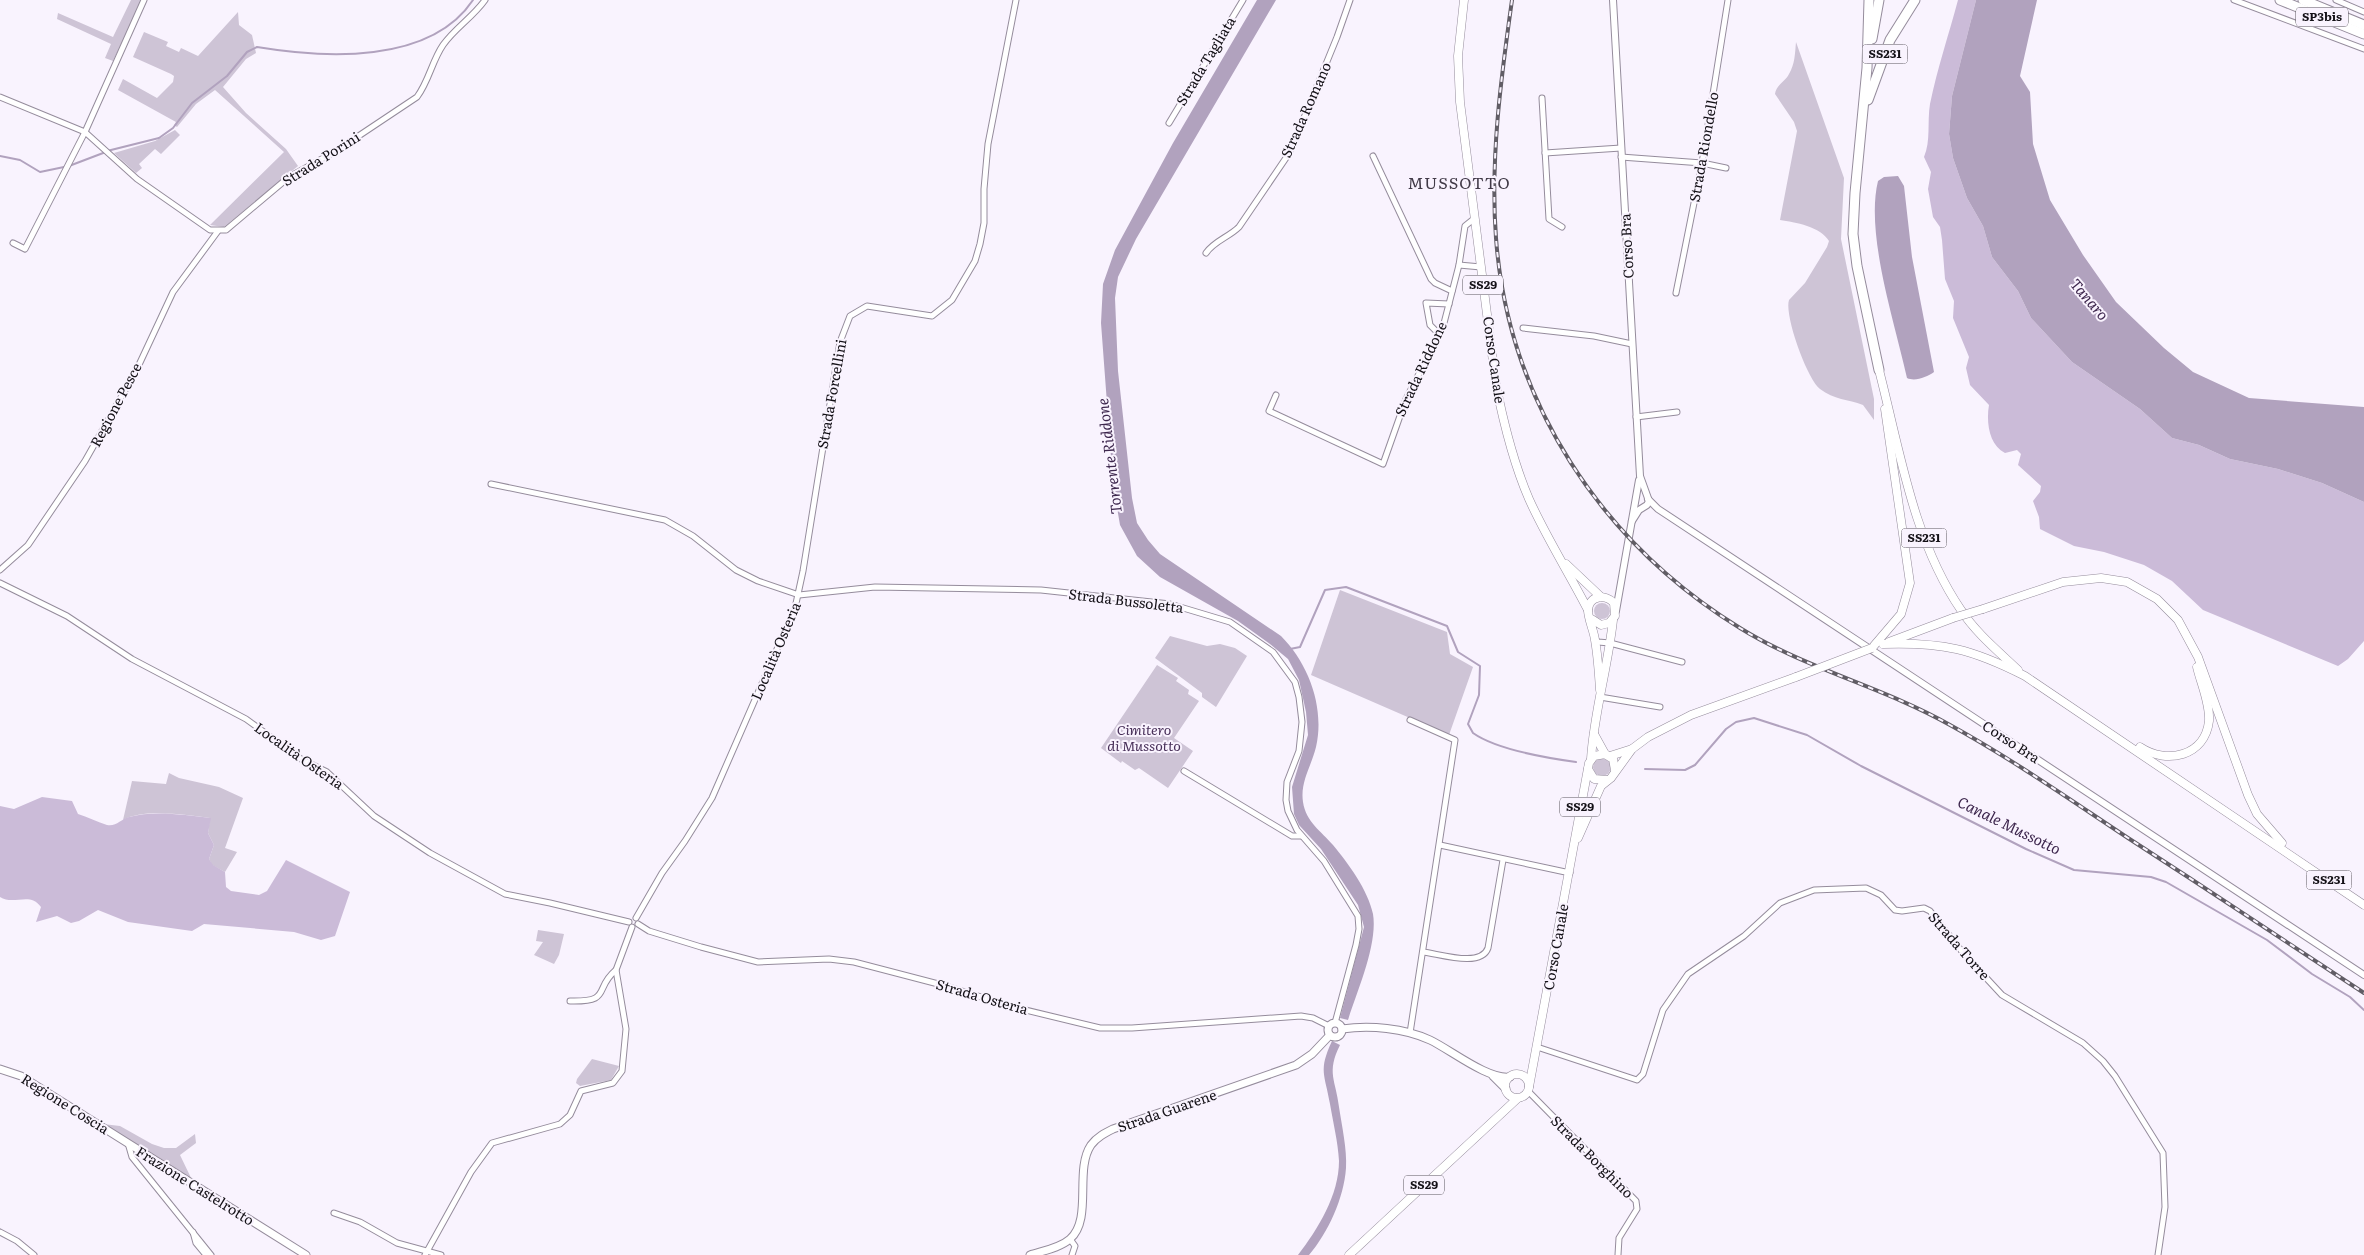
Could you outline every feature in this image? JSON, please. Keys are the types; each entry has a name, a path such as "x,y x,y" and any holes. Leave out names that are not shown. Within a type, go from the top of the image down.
{"highway":[{"path":"1867,68 1869,0"},
{"name":"SS231","path":"1864,112 1890,40 1915,0"},
{"name":"SP3bis","path":"2280,0 2364,34"},
{"name":"SP3bis","path":"2304,0 2364,24"},
{"name":"SS231","path":"1879,1 1867,68 1853,234 1857,266 1879,370"}],"main road":[{"name":"Corso Canale","path":"1464,0 1459,39 1458,80 1496,385 1512,456 1529,500 1589,614 1595,639 1600,694"},
{"path":"1879,370 1910,583 1900,614 1881,643"},
{"name":"SS231","path":"1879,370 1924,538 1942,580 1962,611 1982,636 2025,676 2364,905"},
{"name":"Corso Canale","path":"1561,559 1582,581 1604,597"},
{"path":"1632,749 1608,755 1598,754 1591,759 1588,767 1594,779 1607,780 1632,749 1648,737 1691,715 1796,677 1881,643 2063,582 2101,578 2127,582 2157,599 2178,620 2215,702 2248,795 2268,829 2294,856"},
{"path":"1604,597 1614,603 1616,611 1613,620 1601,625 1589,614 1591,602 1604,597"},
{"name":"Corso Canale","path":"1591,759 1613,620"},
{"path":"1881,643 1923,643 1949,647 1975,653 2025,676"},
{"path":"2081,714 2114,729 2147,752 2176,757 2193,750 2205,734 2209,719 2191,646"},
{"path":"1594,734 1614,762 1615,770"},
{"name":"Corso Canale","path":"1528,1089 1570,873 1588,767"},
{"name":"Corso Canale","path":"1574,848 1592,802 1607,780"},
{"path":"1332,1024 1340,1026 1342,1030 1338,1037 1330,1035 1332,1024"},
{"path":"1342,1030 1360,1027 1410,1034 1428,1040 1491,1074 1512,1096 1518,1098 1528,1089 1525,1078 1520,1075 1510,1077 1491,1074"},
{"name":"Strada Guarene","path":"1070,1239 1081,1216 1087,1155 1091,1145 1100,1136 1113,1129 1296,1065 1308,1057 1330,1035"},
{"name":"Corso Canale","path":"1520,1075 1528,1066 1537,1047"},
{"name":"Regione Coscia","path":"0,1069 21,1076 128,1143"},
{"path":"1506,1090 1510,1077"},
{"name":"SS29","path":"1499,1116 1506,1090"},
{"name":"SS29","path":"1349,1255 1518,1098"},
{"name":"Frazione Castelrotto","path":"128,1143 306,1255"},
{"path":"1030,1255 1070,1239"}],"street":[{"path":"13,243 25,249 85,132 144,0"},
{"name":"Strada Porini","path":"218,231 226,230 289,177 336,151 417,97 426,84 447,39 470,19 485,0"},
{"name":"Strada Forcellini","path":"799,595 832,385 840,342 850,316 867,306 932,316 952,300 974,261 984,223 984,189 988,144 1016,0"},
{"name":"Strada Tagliata","path":"1169,123 1243,0"},
{"name":"Strada Romano","path":"1206,253 1209,248 1231,235 1239,227 1290,152 1338,37 1350,0"},
{"name":"Corso Bra","path":"1613,0 1640,476 1616,611"},
{"name":"Strada Riondello","path":"1676,293 1702,162 1728,0"},
{"path":"2234,0 2364,49"},
{"path":"2336,0 2364,12"},
{"path":"0,97 85,132 137,179 210,230 218,231"},
{"path":"1542,98 1549,218 1562,227"},
{"path":"1545,153 1621,148"},
{"path":"1373,156 1431,279 1452,291"},
{"path":"1621,158 1702,162 1726,168"},
{"name":"Strada Riddone","path":"1276,395 1269,411 1382,464 1406,399 1439,334 1459,265 1465,226 1475,218"},
{"name":"Regione Pesce","path":"0,570 28,545 85,461 137,369 173,292 218,231"},
{"path":"1459,265 1481,267"},
{"path":"1439,334 1430,325 1426,303 1449,304"},
{"path":"1522,328 1594,336 1632,344"},
{"path":"1636,418 1677,412"},
{"name":"Corso Bra","path":"1640,476 1647,498 1658,509 2364,975"},
{"name":"Località Osteria","path":"491,484 665,520 693,536 736,570 758,582 799,595 712,798 685,842 662,873 636,918 631,918 633,925"},
{"path":"1641,495 1647,498 1644,507 1636,500 1641,495"},
{"name":"Corso Bra","path":"1632,521 1644,507 1658,509"},
{"path":"1572,580 1582,581"},
{"name":"Località Osteria","path":"0,583 67,616 132,659 246,719 301,759 327,772 374,816 430,853 505,894 550,903 633,925"},
{"name":"Strada Bussoletta","path":"799,595 875,587 1041,590 1170,604 1230,622 1273,652 1294,682 1299,697 1302,722 1299,751 1287,782 1286,800 1290,817 1301,836 1324,861 1354,908 1359,922 1356,945 1332,1024"},
{"path":"1604,597 1613,597 1620,589"},
{"path":"1595,639 1598,642 1610,643 1682,662"},
{"path":"1600,694 1660,707"},
{"path":"1410,720 1454,740 1449,785 1439,839 1440,845 1410,1034"},
{"name":"Strada Bussoletta","path":"1184,771 1292,836 1301,836"},
{"path":"1440,845 1570,873"},
{"path":"1423,952 1474,960 1485,954 1488,948 1503,860"},
{"name":"Strada Torre","path":"1537,1047 1637,1080 1643,1074 1663,1010 1688,974 1744,936 1771,909 1789,898 1814,890 1829,888 1866,888 1874,890 1895,910 1924,908 1930,911 1964,954 2002,995 2083,1043 2109,1069 2163,1153 2165,1207 2158,1255"},
{"path":"570,1001 588,1001 601,995 610,975 616,970 633,925"},
{"name":"Strada Osteria","path":"633,925 701,947 758,962 775,963 810,959 854,962 946,986 1013,1007 1100,1028 1132,1028 1301,1016 1332,1024"},
{"path":"426,1252 471,1172 492,1143 560,1124 570,1115 581,1091 606,1086 618,1078 624,1064 626,1029 616,970"},
{"name":"Strada Borghino","path":"1528,1089 1636,1201 1637,1209 1619,1238 1618,1255"},
{"name":"Frazione Castelrotto","path":"128,1143 132,1157 192,1229 211,1255"},
{"path":"334,1213 360,1222 398,1243 442,1255"},
{"path":"192,1229 196,1243 206,1255"},
{"path":"0,1232 17,1241 34,1255"},
{"path":"1070,1239 1075,1246 1072,1255"}],"green space":[{"path":"131,0 142,0 113,61 105,58 111,44 57,19 58,13 113,37"},
{"path":"238,12 239,25 252,35 256,53 246,59 223,87 246,113 286,149 298,166 224,227 210,225 284,152 215,90 196,104 177,127 174,125 176,122 118,90 123,79 157,98 173,82 174,76 171,74 133,57 144,32 168,42 166,46 179,52 181,48 198,56"},
{"path":"1796,42 1844,178 1841,239 1874,399 1874,420 1863,405 1825,393 1815,383 1803,360 1790,319 1789,300 1805,283 1829,241 1814,229 1780,220 1797,131 1794,122 1775,94 1777,88 1791,70"},
{"path":"175,130 180,135 161,154 155,149 139,164 142,168 136,173 114,153 155,141"},
{"path":"1340,590 1447,632 1450,654 1473,667 1449,735 1311,675"},
{"path":"1599,603 1605,603 1610,608 1608,617 1599,619 1594,614 1594,608"},
{"path":"1170,636 1207,646 1220,644 1235,648 1247,656 1216,707 1202,697 1202,693 1155,658"},
{"name":"Cimitero di Mussotto","path":"1157,665 1178,678 1176,681 1189,690 1188,694 1199,701 1174,738 1193,751 1168,788 1139,768 1135,770 1122,761 1121,763 1101,748"},
{"path":"1602,758 1608,761 1611,767 1608,773 1602,776 1596,773 1593,767 1596,761"},
{"path":"169,773 179,778 219,787 243,798 225,848 237,852 225,872 212,865 209,859 214,845 208,833 210,818 154,813 132,816 123,820 132,781 166,784"},
{"path":"538,930 564,934 559,955 554,964 534,955 543,942 536,941"},
{"path":"592,1059 619,1066 611,1080 580,1086 576,1083 577,1079"},
{"path":"103,1124 120,1126 152,1144 164,1148 176,1148 195,1134 196,1143 180,1155 192,1180"}],"shaded area":[{"path":"1958,0 1976,0 1952,96 1949,134 1953,158 1967,198 1983,226 1992,257 2018,291 2031,318 2072,362 2140,409 2172,438 2199,445 2230,459 2278,469 2322,483 2364,502 2364,641 2348,659 2338,666 2203,610 2172,581 2144,565 2104,552 2074,546 2040,529 2039,517 2033,501 2040,492 2041,486 2018,465 2021,454 2017,450 2005,453 1995,445 1989,426 1989,405 1970,385 1966,368 1969,357 1953,318 1954,301 1945,279 1940,227 1933,217 1928,189 1931,172 1924,157 1928,138 1930,104"},
{"path":"42,797 72,801 78,814 107,825 116,824 129,817 149,814 211,818 208,833 214,845 209,859 213,865 225,872 226,887 231,891 259,895 267,891 286,860 350,892 335,936 321,940 294,932 204,924 192,931 128,922 98,910 79,921 71,923 57,916 36,922 41,907 37,902 27,899 11,900 0,897 0,806 14,809"}],"water":[{"path":"1257,0 1276,0 1136,239 1118,277 1115,298 1118,371 1132,498 1137,523 1160,554 1281,636 1300,660 1312,687 1318,717 1318,732 1316,747 1303,788 1303,802 1311,821 1333,845 1357,877 1367,896 1373,914 1374,926 1370,953 1348,1020 1340,1018 1364,927 1358,905 1321,849 1299,825 1294,814 1292,787 1308,735 1306,712 1299,680 1288,659 1270,644 1238,621 1160,577 1137,556 1120,525 1113,484 1101,323 1103,284 1115,250 1173,143"},
{"name":"Tanaro","path":"1976,0 2037,0 2020,76 2030,92 2033,144 2050,200 2083,255 2116,302 2164,348 2193,372 2249,398 2364,407 2364,502 2322,483 2278,469 2230,459 2199,445 2172,438 2140,409 2072,362 2031,318 2018,291 1992,257 1983,226 1967,198 1953,158 1949,134 1952,96"},
{"path":"1898,176 1904,186 1912,257 1934,372 1917,379 1907,378 1883,279 1875,226 1875,202 1878,181 1884,177"},
{"path":"1332,1041 1340,1045 1334,1063 1333,1076 1345,1146 1345,1179 1334,1214 1323,1236 1309,1255 1298,1255 1326,1211 1338,1174 1338,1147 1324,1072 1325,1059"}],"waterway":[{"path":"69,166 111,150 159,138 173,128 192,103 227,76 247,52 257,47 283,51 343,54 374,52 403,46 430,36 454,21 473,0"},
{"path":"0,156 20,160 40,172 64,167"},
{"name":"Canale Mussotto","path":"1290,649 1300,647 1325,590 1346,587 1447,626 1458,652 1480,666 1479,695 1468,724 1473,733 1508,749 1576,762"},
{"name":"Canale Mussotto","path":"1645,769 1685,770 1695,765 1726,729 1736,722 1754,718 1807,735 1861,766 2026,849 2074,870 2151,877 2166,882 2267,940 2312,974 2350,997 2364,1010"}],"railway":[{"path":"1512,0 1501,89 1494,178 1496,238 1504,298 1520,356 1542,411 1571,463 1605,510 1645,554 1690,594 1740,628 1791,655 1898,700 1973,738 2364,993"}],"district":[{"name":"MUSSOTTO","path":"1459,183"}],"water label":[{"name":"Torrente Riddone","path":"1110,456"}]}
